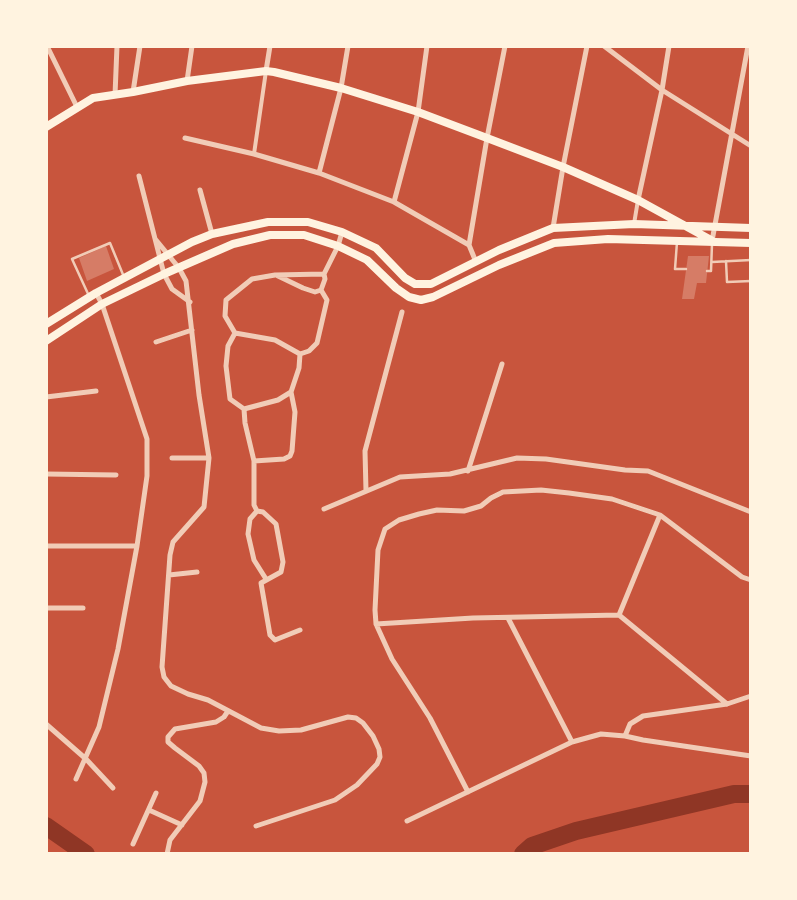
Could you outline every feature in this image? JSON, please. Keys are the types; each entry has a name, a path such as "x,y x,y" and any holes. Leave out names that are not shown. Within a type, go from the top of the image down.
{"main road":[{"path":"46,127 93,98 187,81 266,71 341,88 418,112 487,138 563,167 638,200 712,241"},
{"path":"46,324 93,295 192,242 212,234 268,222 308,222 342,232 376,248 405,278 415,284 431,284 499,250 553,228 634,224 751,228"},
{"path":"47,340 102,304 164,274 233,244 270,234 304,235 338,246 367,260 409,298 421,300 433,297 499,265 554,243 608,239 751,243"}],"street":[{"path":"47,46 78,107"},
{"path":"115,95 117,46"},
{"path":"133,92 140,46"},
{"path":"187,81 192,46"},
{"path":"254,154 270,46"},
{"path":"319,173 341,88 348,46"},
{"path":"394,202 418,112 427,46"},
{"path":"476,262 469,245 505,46"},
{"path":"553,228 587,46"},
{"path":"604,46 662,90 751,146"},
{"path":"634,224 662,90 669,46"},
{"path":"712,241 748,46"},
{"path":"185,138 254,154 319,173 394,202 469,245"},
{"path":"139,176 156,240 159,261 164,274 172,289 190,302"},
{"path":"200,190 212,234"},
{"path":"324,274 275,275 252,279 226,300 225,316 235,333 274,340 300,354 309,351 317,342 327,300 322,290 326,279 324,274 338,246 342,232"},
{"path":"156,240 179,268 186,281 208,458 204,507 173,542 170,555 162,667 164,677 171,686 208,700 261,728 279,731 301,730 348,717 356,718 364,723 379,749 380,756 377,764 357,786 335,800 256,826"},
{"path":"275,275 315,292 322,290"},
{"path":"76,779 99,727 118,649 138,546 147,476 148,439 102,304 93,295"},
{"path":"366,491 365,451 402,312"},
{"path":"156,342 192,330"},
{"path":"235,333 228,346 226,366 230,399 244,409"},
{"path":"254,461 284,459 290,456 295,412 291,392 299,368 300,354"},
{"path":"468,471 502,364"},
{"path":"46,398 96,391"},
{"path":"244,409 278,400 291,392"},
{"path":"244,409 245,423 254,461 254,505 257,511"},
{"path":"172,458 208,458"},
{"path":"324,509 400,477 450,474 517,458 546,459 625,470 648,471 751,512"},
{"path":"46,474 116,475"},
{"path":"468,792 430,718 392,659 376,624 378,550 385,529 399,520 437,510 464,511 481,506 491,498 504,492 519,490 569,493 612,499 660,516 742,577 751,580"},
{"path":"257,511 263,512 276,524 283,562 281,572 260,583 270,635 275,640 300,630"},
{"path":"257,511 250,519 248,534 254,560 266,579"},
{"path":"619,615 660,516"},
{"path":"46,546 138,546"},
{"path":"169,575 197,572"},
{"path":"46,608 84,608"},
{"path":"376,624 473,618 619,615 727,704"},
{"path":"508,618 572,742"},
{"path":"625,736 630,724 643,716 727,704 751,696"},
{"path":"167,854 170,840 200,801 205,782 204,773 199,766 174,748 168,742 168,737 175,729 216,722 224,717 228,710"},
{"path":"46,724 86,759 113,788"},
{"path":"407,821 572,742 601,734 625,736 751,756"},
{"path":"134,844 156,793"},
{"path":"148,810 182,825"}],"lane":[{"path":"677,240 675,269 686,270"},
{"path":"708,271 711,271 712,241"},
{"path":"93,295 72,259 110,243 125,278"},
{"path":"712,262 751,260"},
{"path":"726,261 727,282 751,281"}],"building":[{"path":"106,246 114,269 87,281 79,258"},
{"path":"688,256 709,256 706,283 697,283 694,299 682,299"}],"waterway":[{"path":"523,854 532,846 576,831 734,794 751,794"},
{"path":"46,826 86,854"}]}
